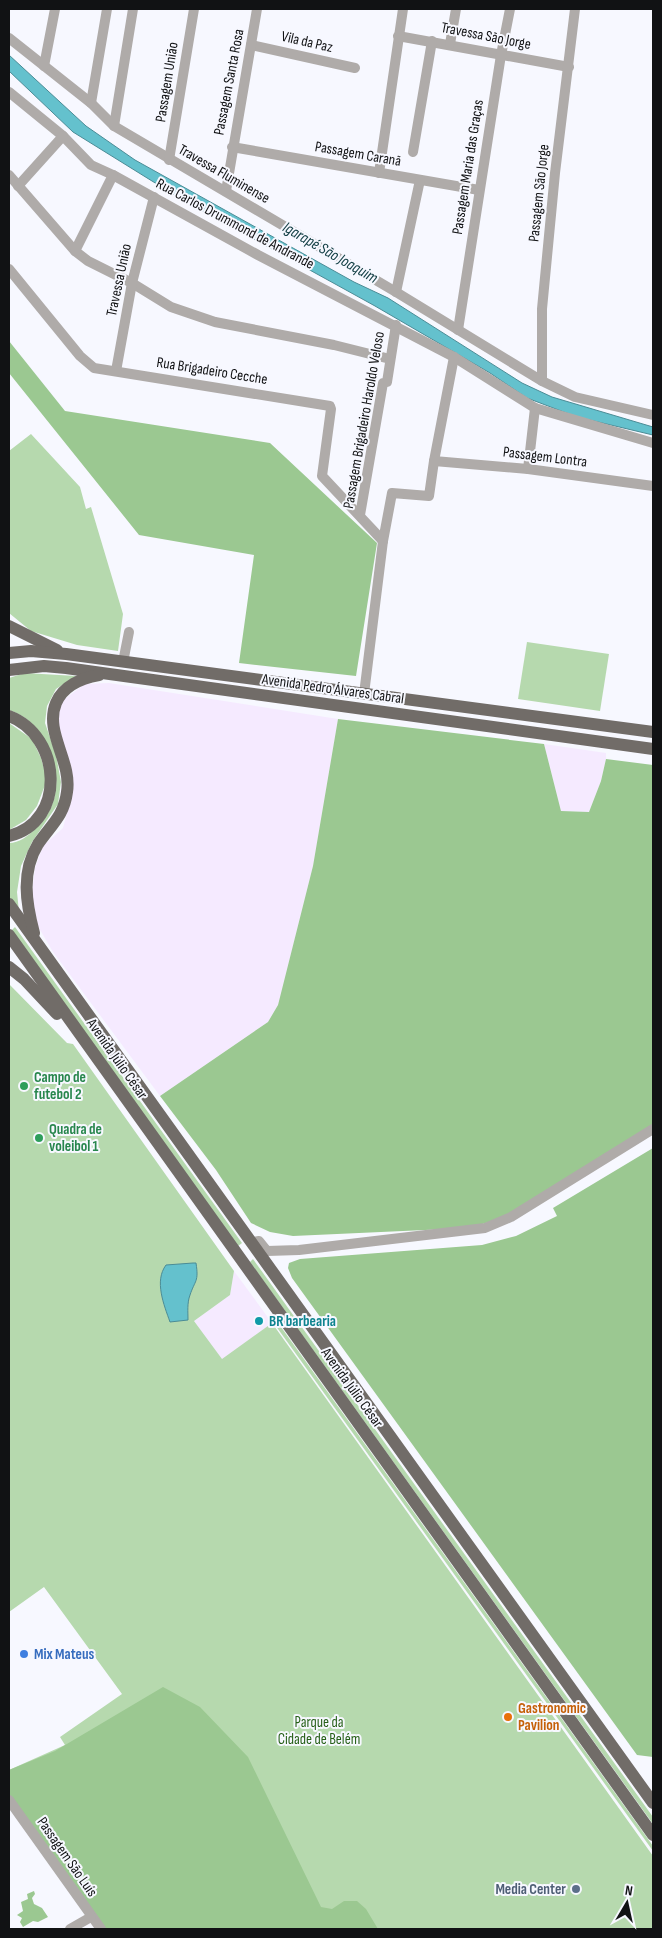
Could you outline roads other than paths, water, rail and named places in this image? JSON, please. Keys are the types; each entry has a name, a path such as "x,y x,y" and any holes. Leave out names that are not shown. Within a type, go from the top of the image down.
{"main road":[{"path":"9,626 66,654"},
{"name":"Avenida Pedro Álvares Cabral","path":"9,653 31,651 66,654 653,732"},
{"name":"Avenida Pedro Álvares Cabral","path":"9,670 44,666 653,749"},
{"path":"36,940 28,911 26,880 30,861 38,845 59,818 63,809 68,784 62,751 54,730 53,712 60,696 65,690 87,677 104,674"},
{"path":"9,716 26,725 45,749 50,763 51,779 47,802 38,818 22,830 9,836"},
{"name":"Avenida Júlio César","path":"9,904 653,1802"},
{"name":"Avenida Júlio César","path":"9,935 653,1835"},
{"path":"9,967 24,979 91,1051"}],"street":[{"path":"44,66 55,9"},
{"path":"91,103 107,9"},
{"path":"114,126 133,9"},
{"name":"Passagem União","path":"169,160 194,9"},
{"name":"Passagem Santa Rosa","path":"226,191 257,9"},
{"path":"379,173 403,9"},
{"path":"450,44 456,9"},
{"name":"Passagem Maria das Graças","path":"458,330 479,190 510,9"},
{"name":"Passagem São Jorge","path":"542,380 542,310 555,173 575,9"},
{"name":"Travessa São Jorge","path":"398,36 569,67"},
{"name":"Travessa Fluminense","path":"9,38 91,103 114,126 542,380 575,397 653,415"},
{"path":"414,152 432,41"},
{"name":"Vila da Paz","path":"251,45 356,68"},
{"name":"Rua Carlos Drummond de Andrande","path":"9,92 63,136 91,165 154,197 258,255 396,325 454,357 536,408 653,443"},
{"path":"18,186 63,136"},
{"name":"Passagem Caranã","path":"232,147 479,190"},
{"path":"9,175 75,251 88,262 132,283 171,307 215,322 334,345 390,359"},
{"path":"75,251 113,175"},
{"path":"396,292 420,180"},
{"name":"Travessa União","path":"116,371 132,283 154,197"},
{"name":"Rua Brigadeiro Cecche","path":"9,269 80,356 94,368 330,406 332,409 322,476 360,514"},
{"name":"Passagem Brigadeiro Haroldo Veloso","path":"383,541 360,514 383,384 387,382 396,325"},
{"path":"364,694 383,541 392,493 429,496 454,357"},
{"path":"528,469 536,408"},
{"name":"Passagem Lontra","path":"434,461 528,469 653,486"},
{"path":"123,662 129,632"},
{"path":"253,1242 259,1241 267,1251 299,1250 485,1228 511,1217 653,1129"},
{"name":"Passagem São Luís","path":"9,1800 91,1916 97,1928"},
{"path":"70,1929 91,1916"}],"water":[{"path":"9,55 86,126 135,160 354,282 388,298 522,383 552,397 653,427 653,435 577,417 527,398 490,373 375,306 181,199 73,132 9,71"},
{"path":"196,1263 197,1278 189,1298 188,1320 170,1322 161,1293 162,1271 166,1265"}],"place":[{"name":"Campo de futebol 2","path":"24,1086"},
{"name":"Quadra de voleibol 1","path":"39,1138"},
{"name":"BR barbearia","path":"259,1321"},
{"name":"Mix Mateus","path":"24,1654"},
{"name":"Gastronomic Pavilion","path":"508,1717"},
{"name":"Media Center","path":"576,1889"}],"water label":[{"name":"Igarapé São Joaquim","path":"330,253"}],"park label":[{"name":"Parque da Cidade de Belém","path":"319,1730"}]}
